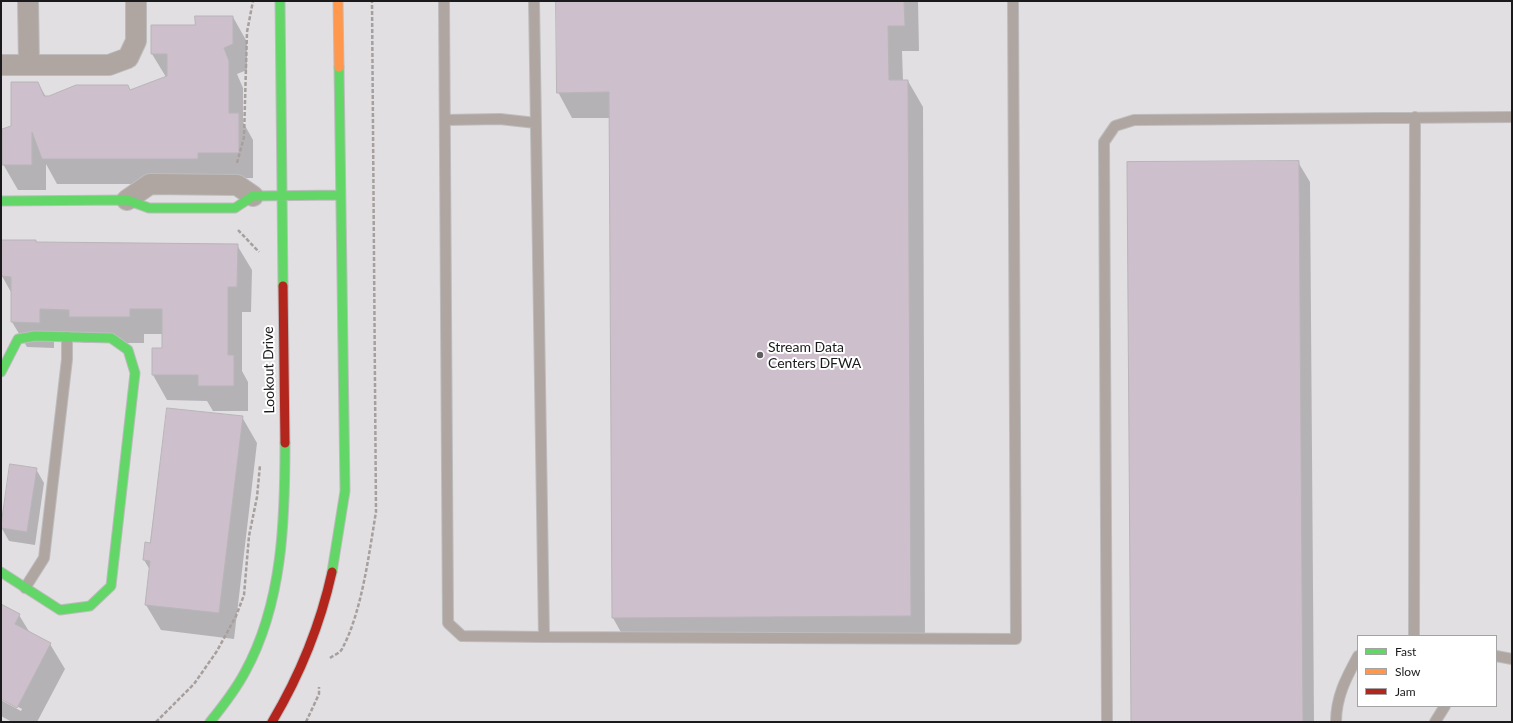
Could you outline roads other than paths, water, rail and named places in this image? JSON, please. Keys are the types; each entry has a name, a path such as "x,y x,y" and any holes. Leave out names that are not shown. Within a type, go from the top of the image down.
{"main road":[{"name":"Lookout Drive","path":"210,722 218,714 240,682 256,652 268,614 284,527 285,490 280,1"},
{"path":"272,722 283,706 304,659 332,576 340,534 345,491 338,1"},
{"path":"253,196 340,194"},
{"path":"1,201 127,200"},
{"path":"1,372 18,339 35,336 111,338 128,350 135,373 111,586 90,606 60,610 1,572"}],"street":[{"path":"28,1 29,65"},
{"path":"1,65 110,66 128,58 136,40 136,1"},
{"path":"127,200 150,184 237,185 253,196"}],"lane":[{"path":"444,1 448,623 462,636 1016,639 1014,1"},
{"path":"534,1 544,637"},
{"path":"1414,635 1415,117"},
{"path":"1107,722 1104,142 1115,126 1134,120 1512,117"},
{"path":"445,120 500,119 536,123"},
{"path":"25,588 44,558 67,359 67,337"},
{"path":"1497,656 1512,659"},
{"path":"1336,722 1336,708 1344,682 1357,658"},
{"path":"1435,722 1444,707"}],"place":[{"name":"Stream Data Centers DFWA","path":"760,355"}]}
